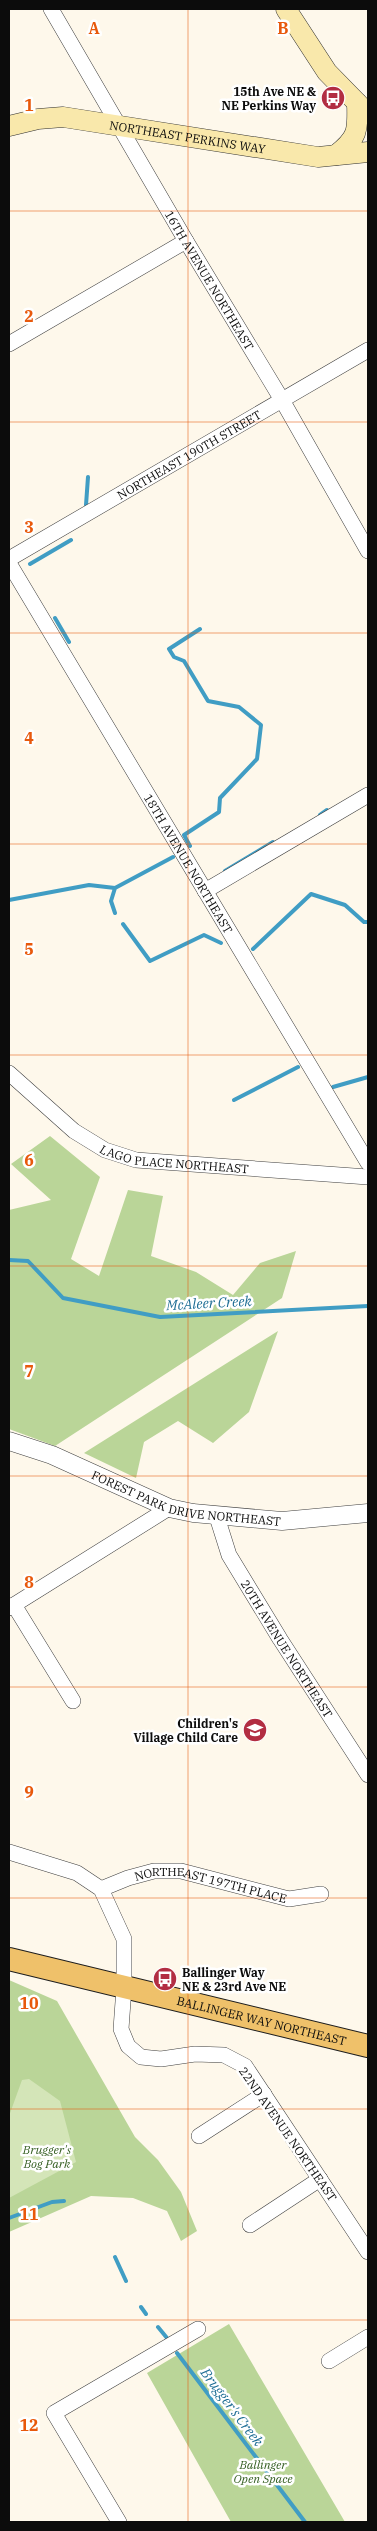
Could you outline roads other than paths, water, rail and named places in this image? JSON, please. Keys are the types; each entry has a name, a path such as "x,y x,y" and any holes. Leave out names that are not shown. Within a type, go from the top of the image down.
{"main road":[{"path":"286,9 327,72 363,109 354,138 336,155"},
{"name":"NORTHEAST PERKINS WAY","path":"9,126 38,119 63,117 118,124 318,157 368,152"},
{"name":"BALLINGER WAY NORTHEAST","path":"9,1959 368,2046"}],"street":[{"name":"16TH AVENUE NORTHEAST","path":"51,9 186,242 282,400 368,551"},
{"path":"9,344 186,242"},
{"name":"NORTHEAST 190TH STREET","path":"9,559 368,350"},
{"name":"18TH AVENUE NORTHEAST","path":"9,563 368,1163"},
{"path":"205,891 368,795"},
{"name":"LAGO PLACE NORTHEAST","path":"9,1073 74,1131 105,1150 136,1160 368,1177"},
{"name":"FOREST PARK DRIVE NORTHEAST","path":"9,1441 52,1455 169,1508 217,1517 282,1521 368,1513"},
{"path":"73,1701 11,1606 169,1508"},
{"name":"20TH AVENUE NORTHEAST","path":"217,1517 229,1555 280,1639 368,1774"},
{"path":"9,1852 77,1873 101,1889"},
{"name":"NORTHEAST 197TH PLACE","path":"101,1889 128,1878 154,1871 181,1871 289,1899 321,1894"},
{"name":"22ND AVENUE NORTHEAST","path":"101,1889 124,1939 124,1988 121,2028 128,2046 141,2056 161,2059 195,2054 224,2055 245,2066 368,2252"},
{"path":"199,2136 264,2094"},
{"path":"250,2225 320,2179"},
{"path":"119,2522 54,2413 198,2329"},
{"path":"330,2361 368,2337"}],"waterway":[{"path":"86,505 88,477"},
{"path":"30,564 71,540"},
{"path":"55,618 69,642"},
{"path":"190,846 184,835 219,812 220,798 257,759 261,725 239,707 208,701 184,661 174,657 169,649 200,629"},
{"path":"320,815 327,810"},
{"path":"225,871 273,842"},
{"path":"115,888 173,857"},
{"path":"9,900 89,885 115,888 111,901 115,913"},
{"path":"253,949 311,894 345,905 364,922 368,922"},
{"path":"123,924 150,961 204,935 221,943"},
{"path":"234,1100 298,1067"},
{"path":"333,1087 368,1077"},
{"name":"McAleer Creek","path":"9,1260 28,1261 63,1298 160,1317 368,1306"},
{"name":"Brugger's Creek","path":"9,2218 52,2202 64,2201"},
{"name":"Brugger's Creek","path":"115,2257 126,2281"},
{"name":"Brugger's Creek","path":"141,2307 146,2314"},
{"name":"Brugger's Creek","path":"158,2327 167,2338"},
{"name":"Brugger's Creek","path":"177,2353 305,2522"}],"place":[{"name":"15th Ave NE & NE Perkins Way","path":"333,98"},
{"name":"Children's Village Child Care","path":"255,1730"},
{"name":"Ballinger Way NE & 23rd Ave NE","path":"165,1979"}],"park label":[{"name":"Brugger's Bog Park","path":"47,2156"},
{"name":"Ballinger Open Space","path":"263,2471"}]}
